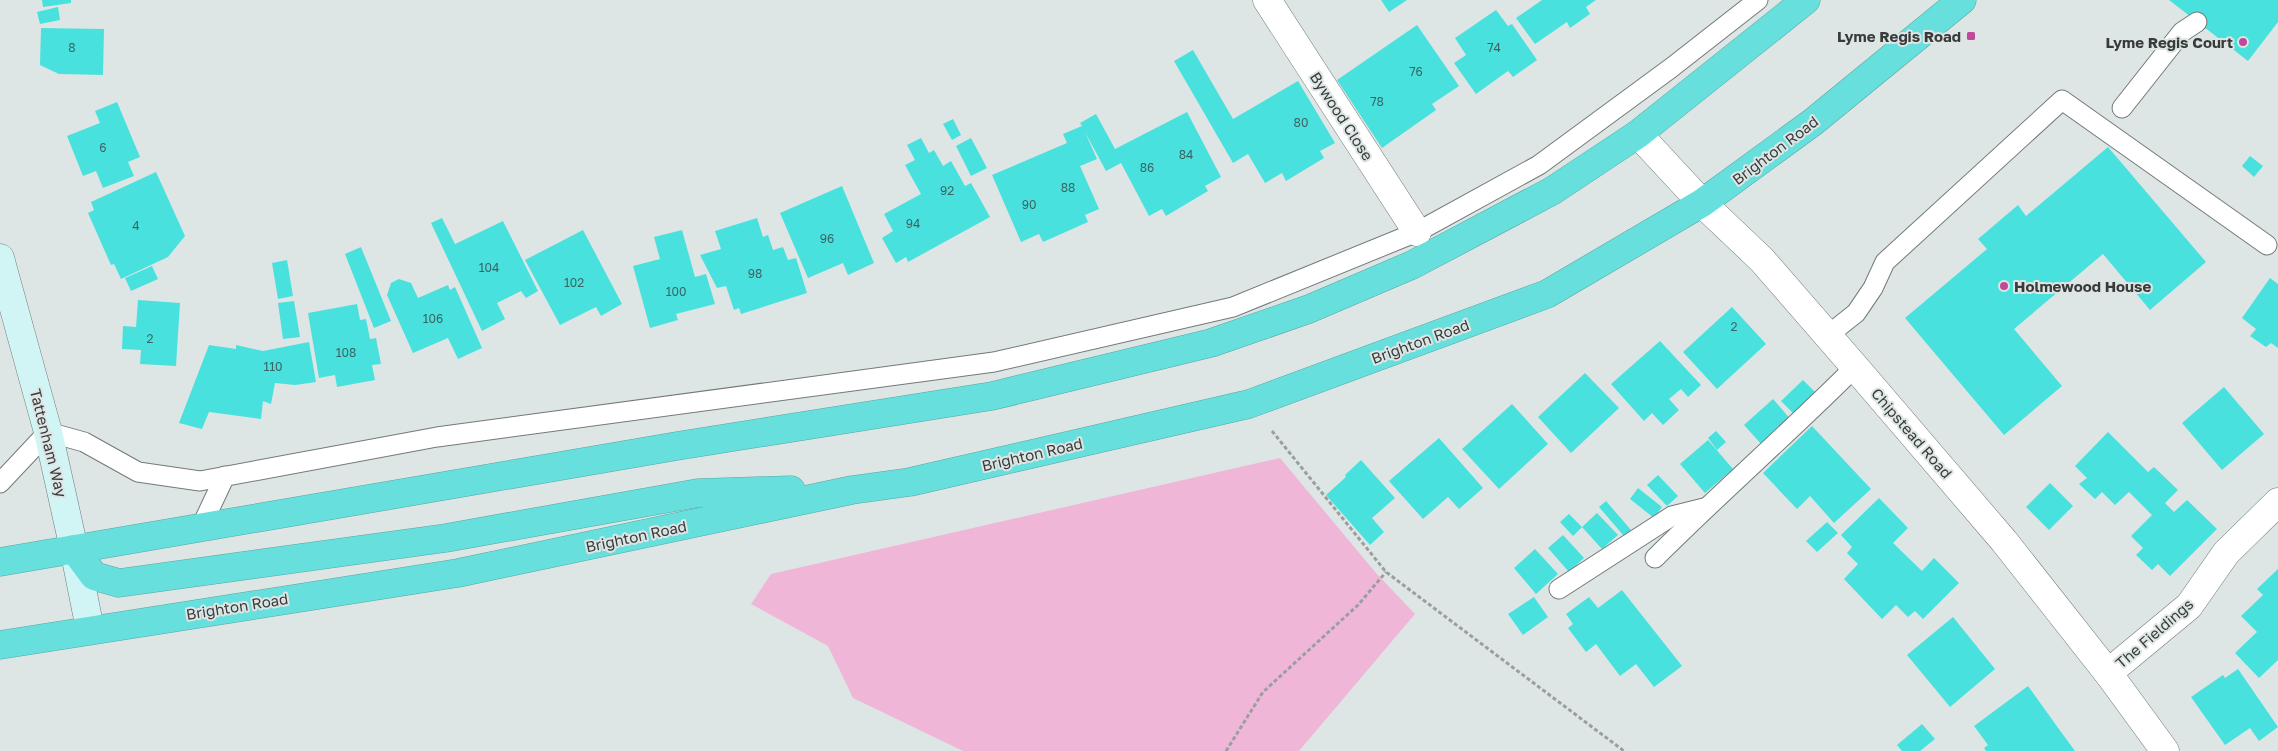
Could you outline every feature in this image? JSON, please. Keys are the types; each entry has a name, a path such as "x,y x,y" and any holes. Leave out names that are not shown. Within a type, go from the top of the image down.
{"highway":[{"path":"0,562 677,446 992,396 1211,344 1309,309 1412,265 1552,191 1638,134 1806,0"},
{"name":"Brighton Road","path":"0,645 90,629 458,573 852,490 910,482 1250,404 1547,294 1702,203 1813,122 1962,0"},
{"path":"74,549 94,576 118,583 446,538 698,492 852,490"}],"main road":[{"name":"Tattenham Way","path":"0,258 48,432 90,629"}],"street":[{"name":"Bywood Close","path":"1268,0 1417,232"},
{"name":"Chipstead Road","path":"1638,134 1702,203 1762,260 1856,367 2004,541 2108,673 2165,751"},
{"name":"The Fieldings","path":"2108,673 2189,606 2226,553 2278,502"}],"lane":[{"path":"0,483 48,432 84,442 138,472 200,481 436,437 994,362 1233,308 1417,232 1539,165 1671,68 1758,0"},
{"path":"2122,108 2182,32 2197,22"},
{"path":"1827,336 1856,313 1874,288 1885,262 2062,100 2267,245"},
{"path":"1655,558 1705,508 1807,415 1856,367"},
{"path":"201,527 225,476"},
{"path":"1559,589 1672,516 1705,508"}],"path":[{"path":"1250,404 1386,572 1624,751"},
{"path":"1226,751 1263,692 1358,605 1386,572"}],"shaded area":[{"path":"1280,458 1376,573 1415,614 1299,751 963,751 853,698 828,646 751,604 771,574"}],"building":[{"path":"42,0 71,0 71,3 43,7"},
{"path":"1381,0 1407,0 1389,12"},
{"path":"1542,0 1596,0 1586,7 1590,14 1570,28 1567,22 1535,44 1516,18"},
{"name":"Lyme Regis Court","path":"2169,0 2278,0 2278,22 2248,61"},
{"path":"58,7 60,20 40,24 37,12"},
{"path":"1496,10 1508,26 1512,24 1537,60 1513,77 1508,71 1476,94 1454,63 1466,55 1455,38"},
{"path":"1417,25 1459,86 1432,104 1436,110 1382,148 1337,80"},
{"path":"41,28 104,29 103,75 59,74 40,65"},
{"path":"1193,50 1233,119 1298,81 1335,143 1320,151 1324,158 1286,181 1282,173 1265,183 1248,154 1233,163 1174,61"},
{"path":"117,102 140,157 128,162 134,176 103,188 96,171 83,176 67,136 100,123 95,111"},
{"path":"1187,112 1221,177 1205,186 1208,191 1166,216 1162,209 1149,216 1121,163 1106,171 1085,132 1097,159 1080,166 1099,209 1085,215 1088,222 1043,242 1039,234 1021,242 992,175 1067,143 1063,134 1082,126 1080,123 1096,114 1115,149"},
{"path":"953,119 961,135 952,140 943,124"},
{"path":"921,138 929,153 934,150 943,166 951,161 965,186 971,183 990,217 908,262 906,257 896,263 882,238 893,231 884,214 921,194 905,165 915,160 907,145"},
{"path":"971,138 987,168 971,176 956,146"},
{"name":"Holmewood House","path":"2108,147 2206,262 2150,310 2103,254 2014,329 2062,386 2004,435 1905,318 1987,249 1978,239 2018,205 2026,216"},
{"path":"2250,156 2263,166 2254,177 2242,166"},
{"path":"156,172 185,236 168,257 121,279 114,264 111,265 88,213 94,210 91,202"},
{"path":"842,186 874,263 848,275 843,263 808,278 780,213"},
{"path":"442,218 455,244 503,221 538,291 526,298 521,291 497,303 505,319 482,331 431,223"},
{"path":"757,218 763,237 768,235 773,250 783,247 788,260 796,258 807,293 741,314 739,308 734,310 726,286 717,288 700,255 721,249 715,231"},
{"path":"583,230 622,304 601,316 596,307 560,325 525,260"},
{"path":"682,230 695,277 706,274 715,304 676,314 678,320 650,328 633,266 660,259 654,237"},
{"path":"361,247 391,321 374,328 345,254"},
{"path":"287,260 293,296 278,299 272,263"},
{"path":"152,266 158,279 131,291 125,278"},
{"path":"2270,278 2278,284 2278,348 2271,343 2266,347 2250,336 2256,329 2242,318"},
{"path":"399,279 411,283 418,298 448,285 450,290 455,287 482,348 458,359 448,338 413,353 387,295 391,283"},
{"path":"138,300 180,303 176,366 140,364 141,350 122,349 123,326 136,327"},
{"path":"294,301 300,337 283,339 278,303"},
{"path":"357,304 360,320 366,319 370,339 376,338 381,364 372,365 375,380 337,387 335,375 319,378 308,313"},
{"path":"1732,307 1766,344 1717,389 1683,352"},
{"path":"1660,341 1701,385 1688,397 1681,389 1669,399 1679,410 1663,425 1652,413 1644,421 1611,384"},
{"path":"309,342 316,382 295,385 275,383 271,404 263,401 261,419 209,412 202,429 179,423 209,345 236,349 236,345 263,351"},
{"path":"1585,373 1619,408 1571,453 1538,417"},
{"path":"1803,380 1818,395 1796,416 1781,401"},
{"path":"2224,387 2264,434 2222,470 2182,423"},
{"path":"1773,399 1792,421 1763,446 1744,425"},
{"path":"1512,404 1548,444 1499,489 1462,449"},
{"path":"1812,426 1871,489 1834,523 1810,496 1797,509 1763,473"},
{"path":"1716,431 1726,442 1717,450 1708,438"},
{"path":"2108,432 2148,472 2154,467 2178,490 2165,503 2174,512 2187,500 2217,529 2170,576 2158,564 2152,570 2136,555 2143,548 2131,536 2152,515 2129,492 2115,505 2102,492 2095,499 2079,484 2087,478 2075,466"},
{"path":"1439,438 1483,488 1459,509 1448,497 1423,519 1389,481"},
{"path":"1708,440 1733,469 1705,493 1680,464"},
{"path":"1361,460 1395,498 1372,518 1384,532 1370,545 1326,495"},
{"path":"1658,475 1678,496 1667,506 1647,485"},
{"path":"2050,483 2073,506 2049,530 2026,507"},
{"path":"1638,488 1662,507 1654,518 1630,499"},
{"path":"1879,498 1908,528 1893,543 1922,571 1934,558 1959,583 1923,619 1915,611 1908,617 1896,605 1882,619 1844,579 1858,564 1847,553 1852,547 1841,535"},
{"path":"1606,501 1631,530 1624,536 1599,507"},
{"path":"1597,513 1618,535 1602,549 1582,527"},
{"path":"1569,514 1582,527 1573,536 1560,522"},
{"path":"1827,522 1838,533 1817,552 1806,541"},
{"path":"1563,535 1584,558 1569,572 1548,548"},
{"path":"1535,549 1558,574 1536,594 1514,568"},
{"path":"2278,569 2278,660 2259,678 2235,653 2257,632 2241,616 2263,595 2257,589"},
{"path":"1622,590 1682,666 1654,687 1636,664 1620,676 1596,644 1586,652 1568,628 1573,624 1566,614 1589,597 1598,608"},
{"path":"1534,597 1548,617 1523,635 1508,614"},
{"path":"1953,617 1995,669 1950,707 1907,655"},
{"path":"2238,669 2278,727 2259,741 2250,728 2225,745 2191,697 2223,675 2225,678"},
{"path":"2028,686 2075,751 1986,751 1984,748 1988,745 1974,726"},
{"path":"1922,724 1935,739 1920,751 1902,751 1897,745"}],"place":[{"name":"Lyme Regis Road","path":"1971,36"},
{"name":"Lyme Regis Court","path":"2243,42"},
{"name":"Holmewood House","path":"2004,286"}]}
